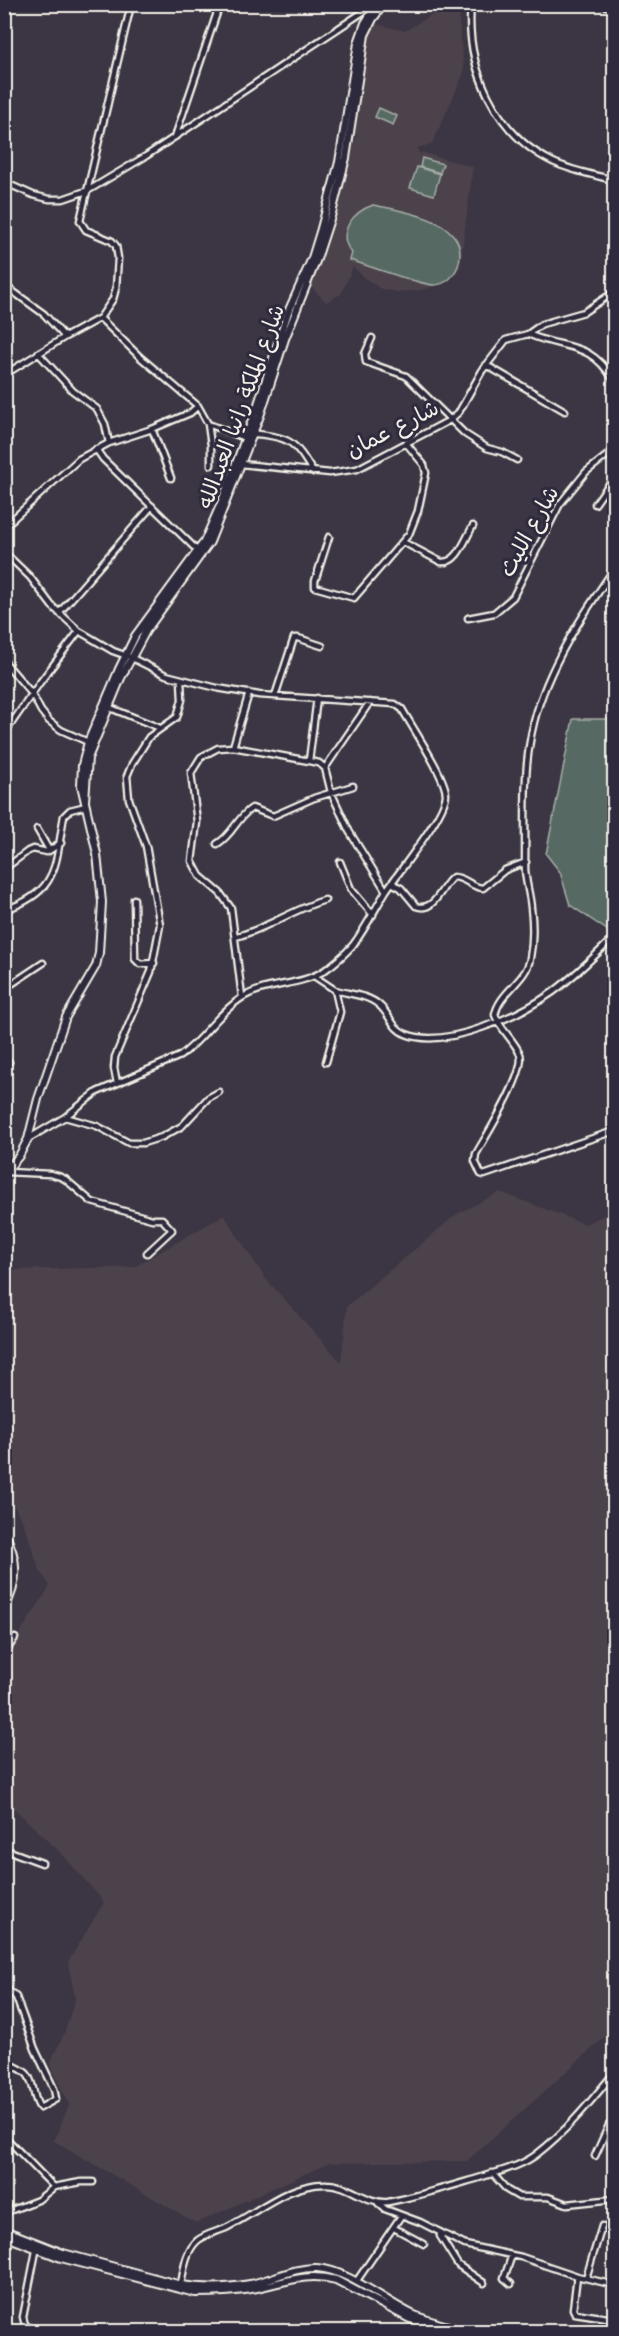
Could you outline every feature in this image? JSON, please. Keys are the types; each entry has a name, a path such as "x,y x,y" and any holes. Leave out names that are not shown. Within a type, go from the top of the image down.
{"main road":[{"name":"شارع الملكة رانيا العبدالله","path":"5,1173 28,1140 38,1099 66,1017 96,966 99,953 102,902 100,879 97,854 82,795 81,773 88,742 128,656 152,611 198,551 218,511 258,405 284,322 312,258 339,162 358,43 364,23 376,4"},
{"name":"شارع الملكة رانيا العبدالله","path":"86,804 88,758 128,656 210,542 263,409 290,323 327,231 346,158 365,35 384,4"},
{"path":"4,1532 15,1555 4,1609"},
{"path":"4,1543 9,1555 10,1577"},
{"path":"4,1599 9,1586"},
{"path":"4,2230 37,2246"},
{"path":"4,2236 180,2288 241,2285 327,2270 356,2282 429,2321 469,2331"},
{"path":"312,2272 336,2280 410,2319 447,2331"}],"street":[{"path":"175,137 220,4"},
{"path":"4,182 33,195 49,199 63,199 89,190 175,137 376,4"},
{"path":"471,4 471,31 476,68 483,87 502,117 527,144 550,160 615,180"},
{"path":"594,4 615,7"},
{"path":"4,375 100,318 115,294 118,253 116,246 112,241 81,226 81,216 130,9"},
{"path":"4,285 44,314 65,337"},
{"name":"شارع عمان","path":"241,464 313,472 345,473 357,469 450,420 459,412 486,365 506,340 528,334 542,324 584,312 615,292"},
{"path":"100,318 140,357 198,406 207,424 211,445 211,465"},
{"path":"528,334 586,351 602,363 615,380"},
{"path":"372,338 365,354 366,362 406,376 450,420 484,447 507,454 517,460"},
{"path":"38,353 73,391 97,409 105,424 109,443"},
{"path":"486,365 565,411"},
{"path":"4,527 64,471 96,449 190,413 198,406"},
{"path":"207,424 245,438"},
{"path":"152,429 171,478"},
{"path":"256,434 277,435 285,439 299,451 313,472"},
{"path":"329,537 315,587 352,599 403,542 412,528 418,511 426,473 424,465 406,443"},
{"path":"96,449 103,459 198,551"},
{"name":"شارع الليث","path":"468,618 494,613 513,597 560,504 586,472 615,450"},
{"path":"595,504 615,477"},
{"path":"59,614 152,506"},
{"path":"403,542 441,562 447,562 454,558 473,526"},
{"path":"4,552 23,569 59,614 79,631 113,651 181,680 275,696 389,702 402,709 441,778 446,794 442,808 386,891 373,915 350,948 332,964 314,976 269,987 242,997 213,1022 190,1049 180,1056 97,1092 65,1117 28,1140"},
{"path":"615,569 578,624 552,670 534,723 525,793 526,862 531,907 531,957 526,969 497,1006 495,1015 517,1048 521,1059 519,1072 511,1090 475,1157 481,1174 484,1175 615,1131"},
{"path":"4,734 79,631"},
{"path":"275,696 294,639 298,638 321,646"},
{"path":"4,661 32,694 40,711 56,727 88,742"},
{"path":"117,1083 114,1068 115,1057 148,982 160,925 158,903 146,846 129,799 127,784 129,770 149,737 173,721 180,712 181,680"},
{"path":"233,747 249,693"},
{"path":"309,761 317,698"},
{"path":"325,768 370,702"},
{"path":"108,707 160,728"},
{"path":"242,997 236,937 229,905 200,876 192,861 197,822 190,779 192,768 206,753 218,748 233,747 319,763 325,768 331,792 355,843 386,891"},
{"path":"217,844 229,837 242,816 252,808 273,816 331,792 353,786"},
{"path":"4,909 23,903 47,882 57,864 65,813 86,804"},
{"path":"37,829 49,850"},
{"path":"4,868 28,851 35,849 45,852 61,843"},
{"path":"340,862 351,889 373,915"},
{"path":"392,883 404,891 416,906 426,907 453,877 460,877 476,887 483,888 505,870 526,862"},
{"path":"134,899 135,959 140,964 153,963"},
{"path":"236,937 259,930 303,907 325,900"},
{"path":"314,976 335,990 375,1002 385,1010 398,1030 415,1037 456,1036 476,1031 522,1010 553,992 615,937"},
{"path":"4,989 43,963"},
{"path":"326,1062 340,1012 335,990"},
{"path":"65,1117 97,1126 129,1143 143,1143 162,1137 182,1126 208,1098 219,1092"},
{"path":"5,1173 38,1173 58,1176 65,1179 92,1202 165,1221 172,1230 147,1253"},
{"path":"4,1654 15,1638"},
{"path":"4,1849 42,1863"},
{"path":"4,1986 16,1997 56,2099 40,2108 35,2102 29,2076 4,2061"},
{"path":"378,2203 409,2198 519,2164 537,2154 586,2106 615,2073"},
{"path":"595,2156 609,2125 615,2121"},
{"path":"4,2136 54,2187"},
{"path":"492,2173 507,2190 519,2197 549,2197 567,2204 615,2199"},
{"path":"4,2214 38,2200 54,2187 93,2182"},
{"path":"180,2288 186,2261 198,2240 239,2222 291,2192 314,2185 334,2184 440,2232 465,2246 512,2255 615,2285"},
{"path":"356,2282 401,2216"},
{"path":"586,2278 602,2226"},
{"path":"394,2229 424,2244"},
{"path":"440,2232 440,2236 458,2265 484,2283"},
{"path":"37,2246 22,2317 25,2325 37,2331"},
{"path":"511,2284 504,2278 512,2255"},
{"path":"578,2276 573,2309 575,2313 615,2319"}],"shaded area":[{"path":"435,5 462,5 459,21 464,73 432,144 417,148 420,155 421,152 473,167 460,267 444,283 422,290 397,292 381,289 353,267 341,294 326,302 311,287 357,135 350,132 367,29 372,23 405,31 433,14"},
{"path":"500,1192 585,1224 614,1211 614,2029 467,2161 329,2163 196,2223 54,2141 69,2105 50,2063 64,2034 75,1999 68,1962 104,1902 63,1855 5,1800 4,1658 50,1586 39,1569 24,1524 5,1490 5,1270 134,1267 224,1215 266,1279 341,1362 347,1306 457,1214"}],"green space":[{"path":"379,108 397,116 393,125 375,117"},
{"path":"422,158 443,164 440,173 420,167"},
{"path":"417,167 440,174 434,195 410,188"},
{"path":"373,205 417,215 446,228 455,238 460,250 458,266 452,276 443,283 435,285 394,275 350,260 352,253 345,238 346,231 353,218"},
{"path":"573,719 614,719 614,928 610,932 570,905 560,872 546,854"}]}
